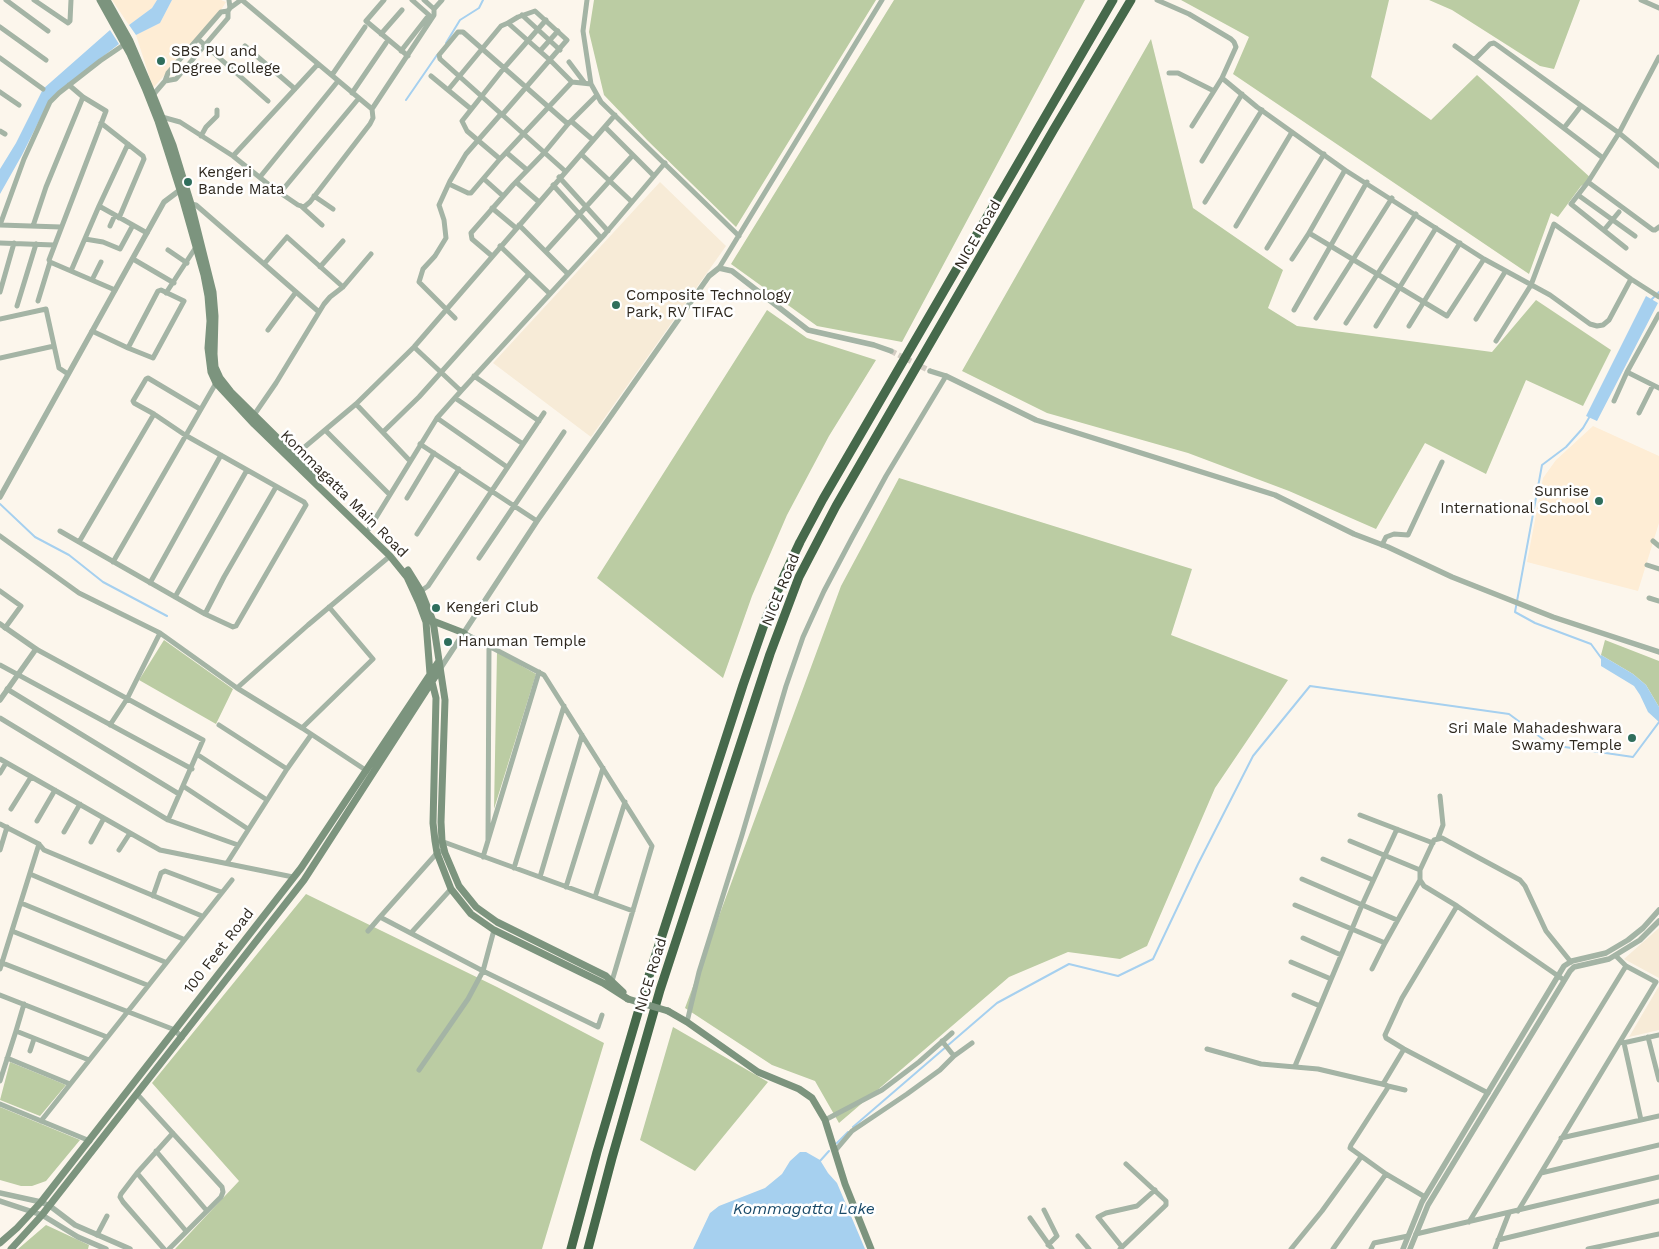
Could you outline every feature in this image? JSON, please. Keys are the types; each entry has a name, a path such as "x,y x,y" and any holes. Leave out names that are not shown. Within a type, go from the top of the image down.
{"highway":[{"name":"NICE Road","path":"571,1249 647,982 743,685 784,576 823,499 1113,0"},
{"name":"NICE Road","path":"588,1249 660,990 770,654 799,577 836,506 1054,129 1131,0"}],"main road":[{"path":"100,0 117,23"},
{"path":"107,0 126,42"},
{"name":"Kommagatta Main Road","path":"126,42 153,94 173,145 191,204 213,292 215,366 220,378 293,457 390,556 408,577 429,621 430,674 436,698 433,823 451,889 471,914 494,930 603,983 628,999 668,1011 687,1022 758,1072 799,1089 812,1098 825,1120 845,1184 871,1249"},
{"name":"Kommagatta Main Road","path":"126,42 158,121 196,247 208,296 210,321 208,348 211,372 216,382 254,424 293,457 394,553 411,574 421,591 439,661 445,700 442,812 439,841"},
{"path":"429,621 464,633"},
{"name":"100 Feet Road","path":"0,1243 41,1202 90,1141 293,877 439,661"},
{"name":"100 Feet Road","path":"11,1249 50,1206 304,880 374,775 440,669"},
{"name":"Kommagatta Main Road","path":"441,851 458,886 476,907 498,922 606,976 628,999"}],"street":[{"path":"6,0 48,31"},
{"path":"34,0 68,23 70,21 71,0"},
{"path":"166,81 176,79 228,18 229,0"},
{"path":"153,94 166,81 168,72 221,12 229,9 241,0 372,109"},
{"path":"384,0 366,21 408,56"},
{"path":"401,51 429,15 412,0"},
{"path":"424,0 434,9"},
{"path":"301,206 307,205 370,124 373,118 372,109 434,15 434,9 442,0"},
{"path":"587,0 583,30 591,84 601,102 739,236"},
{"path":"440,669 536,521 709,276 719,268 882,0"},
{"path":"1641,0 1659,8"},
{"path":"1161,1 1189,14 1234,42 1236,47 1222,78 1192,126"},
{"path":"381,34 402,10"},
{"path":"448,90 501,26 522,15 536,11 567,40 551,61 526,86 466,154 439,205 444,220 446,238 435,256 423,269 419,282 455,318"},
{"path":"522,15 560,50"},
{"path":"500,159 467,131 462,121 504,68 546,20"},
{"path":"508,23 572,82 591,84"},
{"path":"0,27 46,60"},
{"path":"332,76 366,27"},
{"path":"540,51 558,31"},
{"path":"565,170 523,135 439,57 458,32 463,32 549,107 592,140"},
{"path":"198,39 268,101"},
{"path":"61,227 0,225 24,159 50,102 126,42"},
{"path":"352,93 386,43"},
{"path":"1473,59 1490,44 1494,43 1619,133 1659,166"},
{"path":"245,46 295,90"},
{"path":"1455,46 1603,158"},
{"path":"1626,248 1571,204 1588,182 1619,133 1659,56"},
{"path":"0,58 43,89"},
{"path":"569,62 584,83"},
{"path":"233,156 318,64"},
{"path":"1168,74 1178,73 1214,91"},
{"path":"431,76 471,109"},
{"path":"1222,78 1262,110 1345,170 1367,182 1505,272 1550,294 1590,324 1604,325 1609,320 1630,279"},
{"path":"260,177 338,81"},
{"path":"449,184 472,193 500,159 572,82"},
{"path":"38,301 54,244 106,111 69,86"},
{"path":"0,92 19,105"},
{"path":"1202,161 1242,94"},
{"path":"492,256 472,239 471,236 476,226 544,153 569,123 597,95"},
{"path":"33,226 46,187 83,97"},
{"path":"280,193 359,98"},
{"path":"1564,128 1580,106"},
{"path":"201,136 206,127 217,116 218,110"},
{"path":"1205,202 1262,110"},
{"path":"293,457 356,404 414,347 565,170 615,115"},
{"path":"162,117 180,122 233,156 280,193 301,206 322,225"},
{"path":"101,123 143,156 144,163 110,226"},
{"path":"604,127 654,176"},
{"path":"1236,226 1292,132"},
{"path":"71,271 128,144"},
{"path":"507,153 528,170"},
{"path":"581,154 632,202"},
{"path":"1267,248 1324,154"},
{"path":"546,251 633,155"},
{"path":"369,529 437,418 608,231 665,163"},
{"path":"1292,259 1345,170"},
{"path":"559,178 608,231"},
{"path":"484,179 503,196"},
{"path":"516,182 538,202"},
{"path":"1294,310 1367,182"},
{"path":"1588,182 1653,230 1659,227"},
{"path":"553,185 601,238"},
{"path":"0,497 164,202 180,190"},
{"path":"1578,195 1635,236"},
{"path":"314,196 333,209"},
{"path":"1316,318 1392,198"},
{"path":"191,204 196,205 319,312"},
{"path":"99,206 147,234"},
{"path":"492,208 546,251 568,274"},
{"path":"1604,230 1619,212"},
{"path":"1346,323 1416,214"},
{"path":"1496,341 1531,285 1554,224 1630,279 1659,297"},
{"path":"85,239 103,242 120,248 133,225"},
{"path":"1376,326 1436,228"},
{"path":"1309,232 1447,316 1484,259"},
{"path":"264,264 286,237 343,287"},
{"path":"320,266 343,241"},
{"path":"0,243 54,244"},
{"path":"0,292 14,243"},
{"path":"1409,326 1460,243"},
{"path":"17,306 36,244"},
{"path":"500,246 550,294"},
{"path":"166,293 196,247"},
{"path":"168,250 187,263"},
{"path":"254,415 276,383 319,312 330,297 343,287 371,254"},
{"path":"132,259 174,283"},
{"path":"50,262 115,290"},
{"path":"92,280 101,262"},
{"path":"719,268 732,270 808,330 892,351"},
{"path":"1476,318 1505,272"},
{"path":"383,432 529,274"},
{"path":"92,331 128,348 151,358 155,357 184,303 183,300 161,290 158,292 128,348"},
{"path":"268,330 296,292"},
{"path":"0,319 46,309 59,368 68,374"},
{"path":"1614,401 1627,372 1659,314"},
{"path":"0,358 54,346"},
{"path":"414,347 460,391"},
{"path":"930,371 946,376 1036,420 1275,495 1323,520 1452,577 1531,608 1659,652"},
{"path":"1627,372 1659,388"},
{"path":"474,376 539,420"},
{"path":"687,1022 699,972 786,686 803,637 824,591 852,538 886,476 946,376"},
{"path":"60,531 205,614 233,627 236,626 306,505 304,502 185,435 133,401 148,378 200,408"},
{"path":"113,562 216,382"},
{"path":"1639,413 1652,385"},
{"path":"455,398 523,444"},
{"path":"356,404 410,461"},
{"path":"421,591 428,586 544,413"},
{"path":"79,542 154,414"},
{"path":"437,418 507,467"},
{"path":"325,430 389,494"},
{"path":"479,558 564,432"},
{"path":"420,444 536,521"},
{"path":"406,498 434,453"},
{"path":"150,583 221,455"},
{"path":"1382,545 1386,537 1394,534 1408,535 1442,462"},
{"path":"417,534 459,469"},
{"path":"174,596 247,470"},
{"path":"205,614 276,487"},
{"path":"0,536 79,593 160,633 237,688 374,775"},
{"path":"1652,541 1659,546"},
{"path":"237,688 328,607 390,556"},
{"path":"1647,565 1659,569"},
{"path":"0,591 21,606 2,626 36,649 203,740 192,769 168,820"},
{"path":"1649,598 1659,601"},
{"path":"302,728 373,659 328,607"},
{"path":"110,725 126,699 160,633"},
{"path":"464,633 544,675 652,846 612,981"},
{"path":"488,841 489,646"},
{"path":"0,700 36,649"},
{"path":"0,665 192,769"},
{"path":"483,857 539,672"},
{"path":"7,689 179,794"},
{"path":"514,868 564,706"},
{"path":"0,718 168,820 238,845"},
{"path":"220,725 287,769"},
{"path":"227,864 287,769 311,735"},
{"path":"540,877 582,735"},
{"path":"198,755 267,800"},
{"path":"0,759 160,850 293,877"},
{"path":"0,773 6,763"},
{"path":"566,887 603,768"},
{"path":"11,809 31,777"},
{"path":"183,786 248,829"},
{"path":"37,821 55,790"},
{"path":"1372,969 1420,880 1420,870 1444,825 1440,796"},
{"path":"595,897 625,802"},
{"path":"64,832 80,804"},
{"path":"1360,815 1433,843"},
{"path":"91,842 104,818"},
{"path":"0,824 39,844 44,850 202,916"},
{"path":"0,850 7,827"},
{"path":"1295,1066 1362,905 1397,829"},
{"path":"119,850 130,833"},
{"path":"1438,838 1442,838 1520,880 1525,886 1549,935 1571,962"},
{"path":"439,841 633,911"},
{"path":"1350,841 1420,870"},
{"path":"39,844 1,965 175,1030 182,1038"},
{"path":"368,931 441,851"},
{"path":"1323,859 1373,880"},
{"path":"153,896 161,873 165,871 221,892"},
{"path":"30,874 183,939"},
{"path":"1302,879 1397,920"},
{"path":"41,1121 183,939 232,880"},
{"path":"1420,880 1424,886 1562,978"},
{"path":"411,933 451,889"},
{"path":"21,903 165,962"},
{"path":"1295,905 1385,943"},
{"path":"1456,906 1402,998 1385,1032 1386,1038 1488,1093"},
{"path":"1410,1249 1428,1205 1562,978 1564,966 1571,962 1606,952 1628,940 1643,928 1659,910"},
{"path":"380,917 598,1027 602,1015"},
{"path":"1403,1249 1425,1197 1488,1093 1562,978 1573,968 1609,959 1648,933 1659,921"},
{"path":"419,1070 468,999 483,970 494,930"},
{"path":"12,931 147,985"},
{"path":"1303,938 1341,955"},
{"path":"1518,1211 1622,1043 1656,982 1626,966 1616,956"},
{"path":"1291,962 1331,979"},
{"path":"1469,1222 1626,966"},
{"path":"0,995 107,1037"},
{"path":"1294,995 1320,1006"},
{"path":"0,1081 24,1004"},
{"path":"16,1031 89,1060"},
{"path":"825,1120 882,1090 945,1045 952,1033"},
{"path":"1622,1043 1659,1035"},
{"path":"1648,1037 1657,1066 1659,1080"},
{"path":"30,1051 34,1039"},
{"path":"835,1151 852,1131 940,1070 954,1056 972,1043"},
{"path":"1622,1043 1642,1120"},
{"path":"945,1045 954,1056"},
{"path":"1207,1049 1261,1064 1329,1071 1405,1090"},
{"path":"1404,1049 1351,1145 1352,1151 1425,1197"},
{"path":"7,1058 70,1084"},
{"path":"137,1094 222,1187 222,1195 169,1249"},
{"path":"0,1104 90,1141"},
{"path":"1562,1138 1659,1116"},
{"path":"164,1249 120,1197 137,1173 173,1133"},
{"path":"1541,1173 1659,1145"},
{"path":"156,1151 207,1211"},
{"path":"1291,1249 1322,1211 1361,1157"},
{"path":"1126,1164 1155,1190 1166,1201 1166,1205 1121,1248 1098,1217 1106,1213 1137,1206 1155,1190"},
{"path":"137,1173 186,1231"},
{"path":"1334,1249 1386,1174"},
{"path":"1416,1234 1659,1176"},
{"path":"0,1193 41,1202 50,1206 67,1220 130,1249"},
{"path":"0,1201 42,1215 91,1246 106,1249"},
{"path":"1498,1240 1659,1201"},
{"path":"1030,1218 1050,1247 1057,1236 1044,1210"},
{"path":"1495,1249 1509,1213"},
{"path":"98,1235 107,1216"},
{"path":"1588,1249 1659,1234"},
{"path":"1078,1236 1089,1249"},
{"path":"1371,1249 1374,1243 1408,1236"}],"shaded area":[{"path":"112,0 157,0 152,8 129,25"},
{"name":"SBS PU and Degree College","path":"172,0 221,0 226,2 216,18 153,88 136,35 160,23"},
{"name":"Composite Technology Park, RV TIFAC","path":"660,182 726,246 591,437 493,363"},
{"name":"Sunrise International School","path":"1593,426 1659,456 1659,523 1638,591 1527,562 1543,478 1556,460"},
{"path":"1659,928 1659,978 1624,959"},
{"path":"1659,986 1659,1030 1629,1037"}],"green space":[{"path":"594,0 876,0 736,227 604,95 589,32"},
{"path":"894,0 1085,0 902,342 817,326 731,264"},
{"path":"1181,0 1389,0 1371,77 1431,120 1477,75 1592,179 1581,186 1558,217 1551,213 1529,274 1233,74 1249,37"},
{"path":"1429,0 1580,0 1554,69 1540,66 1452,10"},
{"path":"1151,39 1193,208 1283,270 1268,308 1297,326 1492,352 1536,300 1611,350 1583,406 1526,380 1486,474 1425,443 1376,529 1289,491 1188,453 1047,413 962,371"},
{"path":"767,310 807,338 876,360 829,436 787,515 752,596 723,678 597,578"},
{"path":"899,478 1192,569 1171,635 1288,680 1215,788 1147,946 1120,959 1068,952 1009,977 839,1123 815,1081 772,1065 685,1008 841,586"},
{"path":"164,640 233,689 216,724 139,680"},
{"path":"1605,640 1659,661 1659,707 1646,685 1633,674 1601,655"},
{"path":"497,652 536,674 494,809"},
{"path":"306,894 497,987 604,1043 542,1249 175,1249 239,1181 152,1083"},
{"path":"673,1027 768,1082 695,1171 640,1140"},
{"path":"10,1062 66,1085 40,1116 0,1100"},
{"path":"0,1107 80,1140 46,1181 32,1186 21,1186 0,1180"},
{"path":"46,1225 89,1245 88,1249 18,1249"}],"water":[{"path":"157,0 172,0 160,23 136,35 129,25 152,8"},
{"path":"110,30 119,44 55,94 47,105 0,194 0,169 16,143 43,89"},
{"path":"1646,296 1658,303 1597,421 1586,416"},
{"path":"1601,655 1633,674 1646,685 1659,707 1659,722 1648,712 1634,686 1601,666"},
{"name":"Kommagatta Lake","path":"800,1152 806,1152 820,1160 837,1183 865,1249 693,1249 710,1213 719,1206 765,1188 782,1174 790,1161"}],"waterway":[{"path":"446,43 460,20 479,8 483,0"},
{"path":"406,100 437,55"},
{"path":"1650,301 1659,292"},
{"path":"1590,416 1583,428 1566,447 1542,465 1515,612 1535,623 1591,644 1602,659"},
{"path":"0,504 35,537 69,555 103,582 167,616"},
{"path":"853,1127 997,1003 1069,964 1118,976 1153,959 1198,864 1253,756 1310,686 1509,714 1551,745 1633,757 1659,722"},
{"path":"837,1143 848,1132"},
{"path":"820,1161 829,1151"}],"tunnel":[{"path":"891,351 930,371"}],"place":[{"name":"SBS PU and Degree College","path":"161,61"},
{"name":"Kengeri Bande Mata","path":"188,182"},
{"name":"Composite Technology Park, RV TIFAC","path":"616,305"},
{"name":"Sunrise International School","path":"1599,501"},
{"name":"Kengeri Club","path":"436,608"},
{"name":"Hanuman Temple","path":"448,642"},
{"name":"Sri Male Mahadeshwara Swamy Temple","path":"1632,738"}]}
